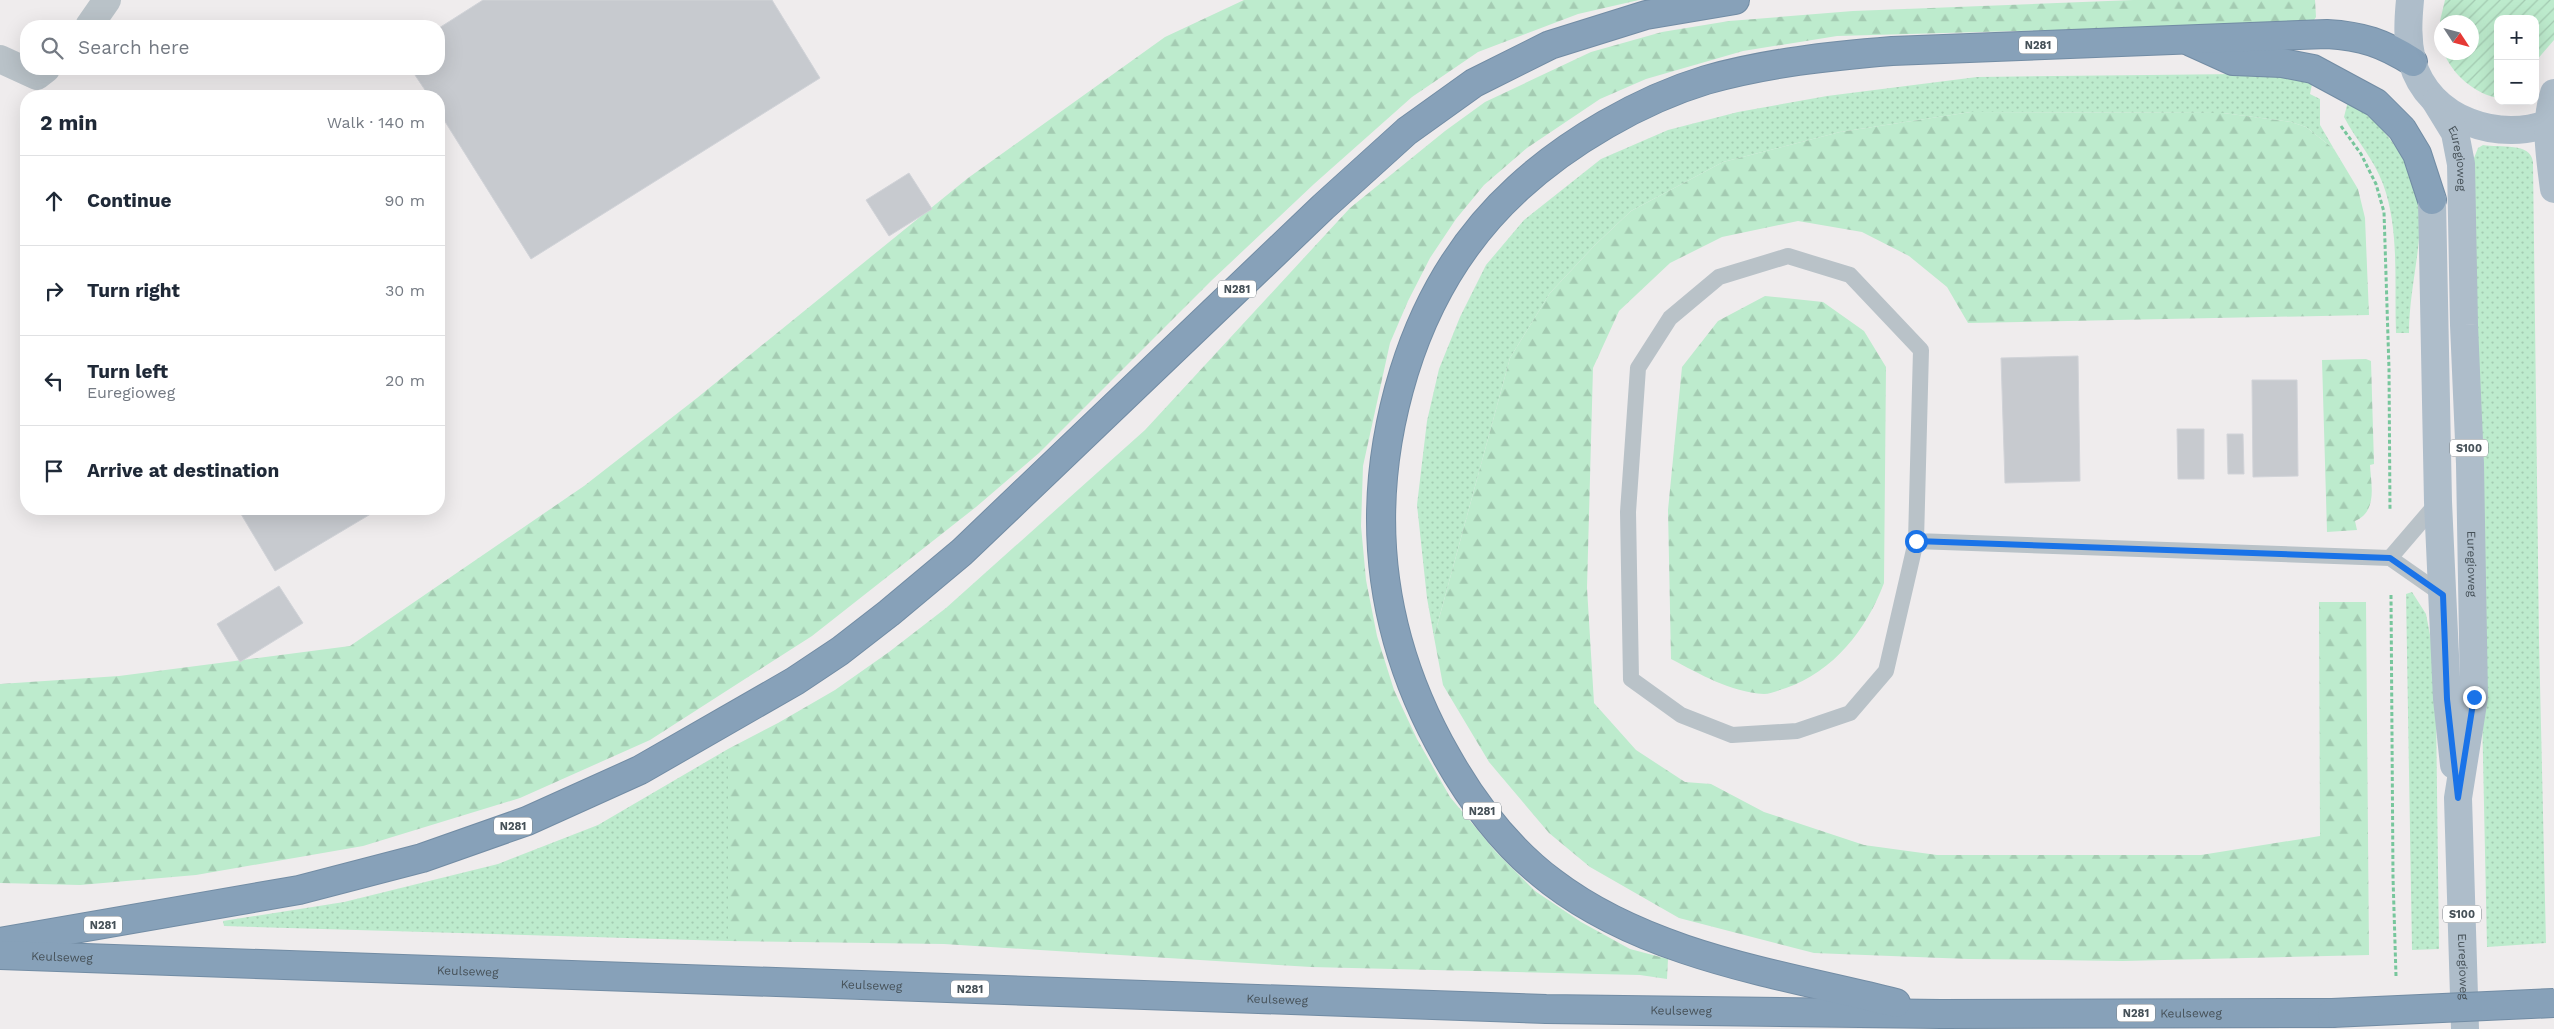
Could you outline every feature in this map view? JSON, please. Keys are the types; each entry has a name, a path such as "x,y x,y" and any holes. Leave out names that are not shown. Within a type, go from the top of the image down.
{"highway":[{"name":"N281","path":"0,942 299,890 422,858 527,821 640,770 795,681 840,651 918,589 962,552 1330,200 1407,131 1466,88 1550,45 1646,14 1735,0"},
{"name":"N281","path":"1941,1014 1674,947 1634,931 1596,911 1551,881 1518,851 1484,814 1456,773 1414,692 1390,609 1383,566 1381,494 1383,462 1394,402 1414,340 1430,303 1449,268 1473,234 1519,187 1554,159 1650,101 1706,80 1829,56 1901,50 2327,34 2370,40 2390,47 2413,62"},
{"name":"N281","path":"2185,39 2233,61 2282,63 2313,69 2376,103 2402,129 2417,154 2432,200"},
{"name":"Keulseweg","path":"0,955 1546,1009 1941,1014 2332,1013 2554,1003"}],"main road":[{"name":"S100","path":"2410,0 2407,31 2413,62 2422,84 2436,102 2456,116 2478,126 2502,130 2525,129 2552,122"},
{"path":"2554,93 2549,146 2554,189"},
{"name":"Euregioweg","path":"2436,102 2455,134 2461,164 2474,697 2458,798 2465,1029"},
{"name":"S100","path":"2432,200 2438,502 2447,699 2458,798"}],"street":[{"path":"93,20 107,0"},
{"path":"0,59 20,68"}],"lane":[{"path":"1788,256 1850,275 1921,350 1916,541 1886,671 1850,713 1797,731 1732,734 1681,715 1631,679 1628,512 1638,368 1670,318 1719,277 1788,256"},
{"path":"2390,558 2438,502"},
{"path":"1916,541 2390,558 2443,595"}],"green space":[{"path":"1244,0 1639,0 1578,14 1478,52 1412,97 1314,184 1211,281 1039,453 976,507 812,636 650,740 520,798 363,846 196,875 80,885 0,883 0,684 119,676 350,646 584,486 697,398 968,178 1165,37"},
{"path":"2133,0 2315,0 2316,17 2312,23 1837,36 1743,51 1646,79 1600,99 1527,148 1484,185 1456,219 1430,258 1408,301 1390,343 1363,466 1361,526 1366,580 1377,636 1394,690 1417,739 1450,797 1496,852 1535,891 1581,922 1630,949 1668,959 1667,979 1640,975 1311,967 944,944 728,941 728,749 835,690 889,652 946,608 1145,430 1350,208 1445,131 1485,102 1591,52 1662,32 1729,21 1853,11"},
{"path":"2445,0 2554,0 2554,40 2539,57 2539,15 2494,15 2494,97 2473,88 2465,82 2448,60 2479,60 2479,15 2441,15"},
{"path":"2240,74 2294,77 2312,84 2310,94 2320,99 2320,125 2334,149 2306,127 2291,122 2223,113 1971,112 1840,132 1723,162 1631,211 1595,245 1550,293 1510,358 1434,637 1427,598 1417,505 1427,421 1439,369 1460,317 1486,265 1524,220 1601,159 1668,130 1738,112 1827,96 1977,77"},
{"path":"2348,101 2377,124 2389,138 2399,152 2415,186 2420,222 2409,333 2396,333 2394,239 2388,202 2375,166 2344,117"},
{"path":"1971,112 2223,113 2291,122 2306,127 2334,149 2358,189 2365,218 2369,315 1968,323 1947,287 1909,256 1862,232 1798,221 1722,237 1670,263 1619,311 1593,368 1587,588 1594,703 1636,750 1685,782 1711,784 1764,812 1864,845 1937,855 2201,855 2320,836 2319,602 2366,602 2369,955 2123,961 1968,959 1814,953 1679,918 1590,867 1549,833 1489,762 1443,685 1434,637 1510,358 1550,293 1595,245 1631,211 1723,162 1840,132"},
{"path":"2483,145 2514,147 2527,151 2533,162 2539,640 2546,943 2487,947 2473,283 2474,158 2478,148"},
{"path":"1765,296 1823,302 1864,331 1886,367 1884,583 1868,617 1846,647 1833,660 1803,681 1772,693 1764,694 1751,693 1727,686 1671,659 1668,510 1682,367 1718,321"},
{"path":"2366,359 2371,361 2374,464 2370,465 2372,497 2367,511 2355,521 2357,530 2327,532 2322,360"},
{"path":"2412,592 2426,614 2431,640 2436,711 2439,949 2412,950 2406,594"},
{"path":"728,749 728,941 224,926 223,921 344,902 498,864 598,825"}],"building":[{"path":"483,0 772,0 820,78 531,259 445,122 445,90 425,90 415,75 445,75 445,24"},
{"path":"909,173 932,209 889,236 866,200"},
{"path":"2078,356 2080,481 2005,483 2001,358"},
{"path":"2252,380 2297,380 2298,476 2253,477"},
{"path":"2177,429 2204,429 2204,479 2178,479"},
{"path":"2227,434 2243,434 2244,474 2228,474"},
{"path":"242,515 369,515 275,571"},
{"path":"279,586 303,623 240,662 217,624"}],"route":[{"path":"1916,541 2390,558 2443,595 2447,699 2458,798 2474,697"}]}
